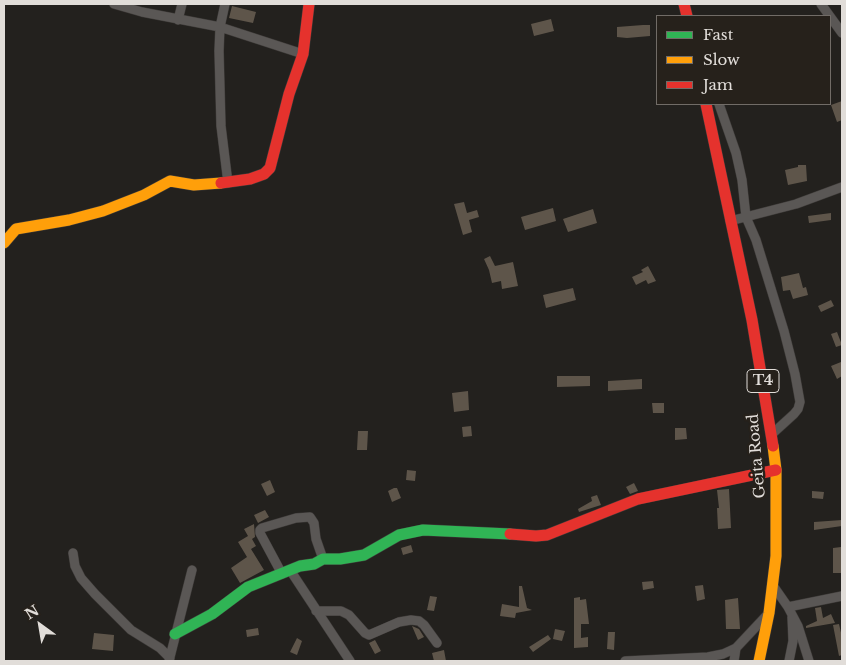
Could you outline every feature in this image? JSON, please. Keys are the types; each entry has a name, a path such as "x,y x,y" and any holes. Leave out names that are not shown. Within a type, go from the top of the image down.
{"main road":[{"path":"4,243 16,229 68,220 103,211 136,199 170,181 194,185 228,183 256,178 264,174 270,168 279,140 293,79 303,54 309,4"},
{"name":"Geita Road","path":"706,105 752,320 772,434 776,470 776,556 769,613 759,661"},
{"path":"175,634 212,614 244,589 323,559 340,559 364,555 399,535 423,530 547,535 638,499 776,470"}],"street":[{"path":"114,4 141,8 178,20 220,27 303,54"},
{"path":"178,20 182,4"},
{"path":"225,4 220,27 219,51 221,126 228,183"},
{"path":"821,4 829,15"},
{"path":"831,17 842,32"},
{"path":"719,105 736,153 742,180 746,217 756,240 784,331 800,402 798,409 772,434"},
{"path":"730,220 796,204 842,187"},
{"path":"323,559 316,539 314,523 310,517 304,516 282,521 260,530 260,533 286,572 316,611 350,661"},
{"path":"73,553 75,566 81,578 99,599 130,630 160,648 170,659"},
{"path":"170,659 192,570"},
{"path":"772,584 790,610 798,626 809,661"},
{"path":"790,610 842,596"},
{"path":"789,661 792,640 790,610"},
{"path":"316,611 341,611 349,615 365,633 369,634 399,622 419,621 437,643"},
{"path":"626,661 708,657 723,654 736,648 769,613"},
{"path":"734,661 736,648"}],"building":[{"path":"232,6 256,12 253,23 229,18"},
{"path":"551,19 554,31 534,36 531,24"},
{"path":"650,25 650,36 617,37 617,27"},
{"path":"842,101 842,120 837,122 831,105"},
{"path":"798,165 806,165 807,181 788,185 785,170 798,167"},
{"path":"464,202 467,213 477,210 479,217 469,220 472,232 463,235 454,204"},
{"path":"553,208 556,221 525,230 521,217"},
{"path":"593,209 597,223 568,232 563,219"},
{"path":"831,213 831,220 809,223 808,216"},
{"path":"490,256 495,266 513,262 518,286 502,289 501,281 492,283 484,259"},
{"path":"648,266 656,281 648,284 646,280 636,285 632,277 643,272 641,270"},
{"path":"799,273 803,288 806,287 808,295 793,299 790,290 783,291 781,277"},
{"path":"573,288 576,300 546,308 543,295"},
{"path":"831,300 834,306 821,312 818,306"},
{"path":"837,332 842,345 836,347 831,334"},
{"path":"841,362 842,376 837,379 831,366"},
{"path":"557,376 590,376 590,386 557,387"},
{"path":"642,379 642,389 608,391 608,381"},
{"path":"468,391 469,410 454,412 452,393"},
{"path":"652,403 664,403 664,413 653,413"},
{"path":"471,426 472,436 463,437 462,427"},
{"path":"675,428 686,428 687,439 675,440"},
{"path":"358,431 368,431 367,450 357,450"},
{"path":"407,470 416,471 415,481 406,480"},
{"path":"270,480 275,492 267,496 261,484"},
{"path":"634,483 638,491 630,494 626,487"},
{"path":"397,488 401,498 392,502 388,491"},
{"path":"729,489 731,528 718,529 717,508 719,508 717,490"},
{"path":"812,491 824,492 823,499 812,498"},
{"path":"597,495 601,505 579,512 578,509 592,501 591,497"},
{"path":"265,510 269,517 258,523 254,515"},
{"path":"842,520 842,526 814,530 814,522"},
{"path":"254,524 255,537 252,539 256,546 251,549 264,570 240,583 231,568 247,557 238,542 248,536 244,529"},
{"path":"411,545 413,552 403,555 401,548"},
{"path":"841,547 841,573 833,573 833,548"},
{"path":"653,581 654,588 643,590 642,582"},
{"path":"703,585 705,599 697,601 695,586"},
{"path":"519,586 522,586 527,608 532,610 516,613 515,618 500,616 502,604 519,607"},
{"path":"430,596 437,597 434,611 427,610"},
{"path":"580,597 580,600 586,599 589,624 581,624 581,638 588,637 588,647 574,648 574,598"},
{"path":"738,598 740,629 726,629 725,600"},
{"path":"821,607 823,618 831,614 835,623 806,628 806,626 817,621 815,608"},
{"path":"839,624 842,637 842,655 839,656 833,625"},
{"path":"412,626 419,629 424,637 418,640"},
{"path":"258,628 259,635 247,637 246,630"},
{"path":"555,629 565,631 562,641 553,639"},
{"path":"608,632 615,632 614,650 607,649"},
{"path":"94,633 114,635 113,651 92,649"},
{"path":"548,635 551,639 533,652 529,647"},
{"path":"297,638 302,641 297,655 290,652"},
{"path":"375,640 381,651 375,654 369,643"},
{"path":"444,650 446,661 434,661 432,653"}],"traffic: fast":[{"path":"175,634 212,614 248,587 300,566 314,564 323,559 340,559 364,555 399,535 423,530 510,534"}],"traffic: slow":[{"path":"4,243 16,229 69,220 103,211 144,195 170,181 194,185 221,183"},
{"path":"759,661 769,613 776,556 776,470 773,446"}],"traffic: jam":[{"path":"221,183 250,179 264,174 270,168 289,94 303,54 309,4"},
{"path":"684,4 687,15"},
{"path":"706,105 752,320 773,446"},
{"path":"510,534 547,535 638,499 776,470"}]}
